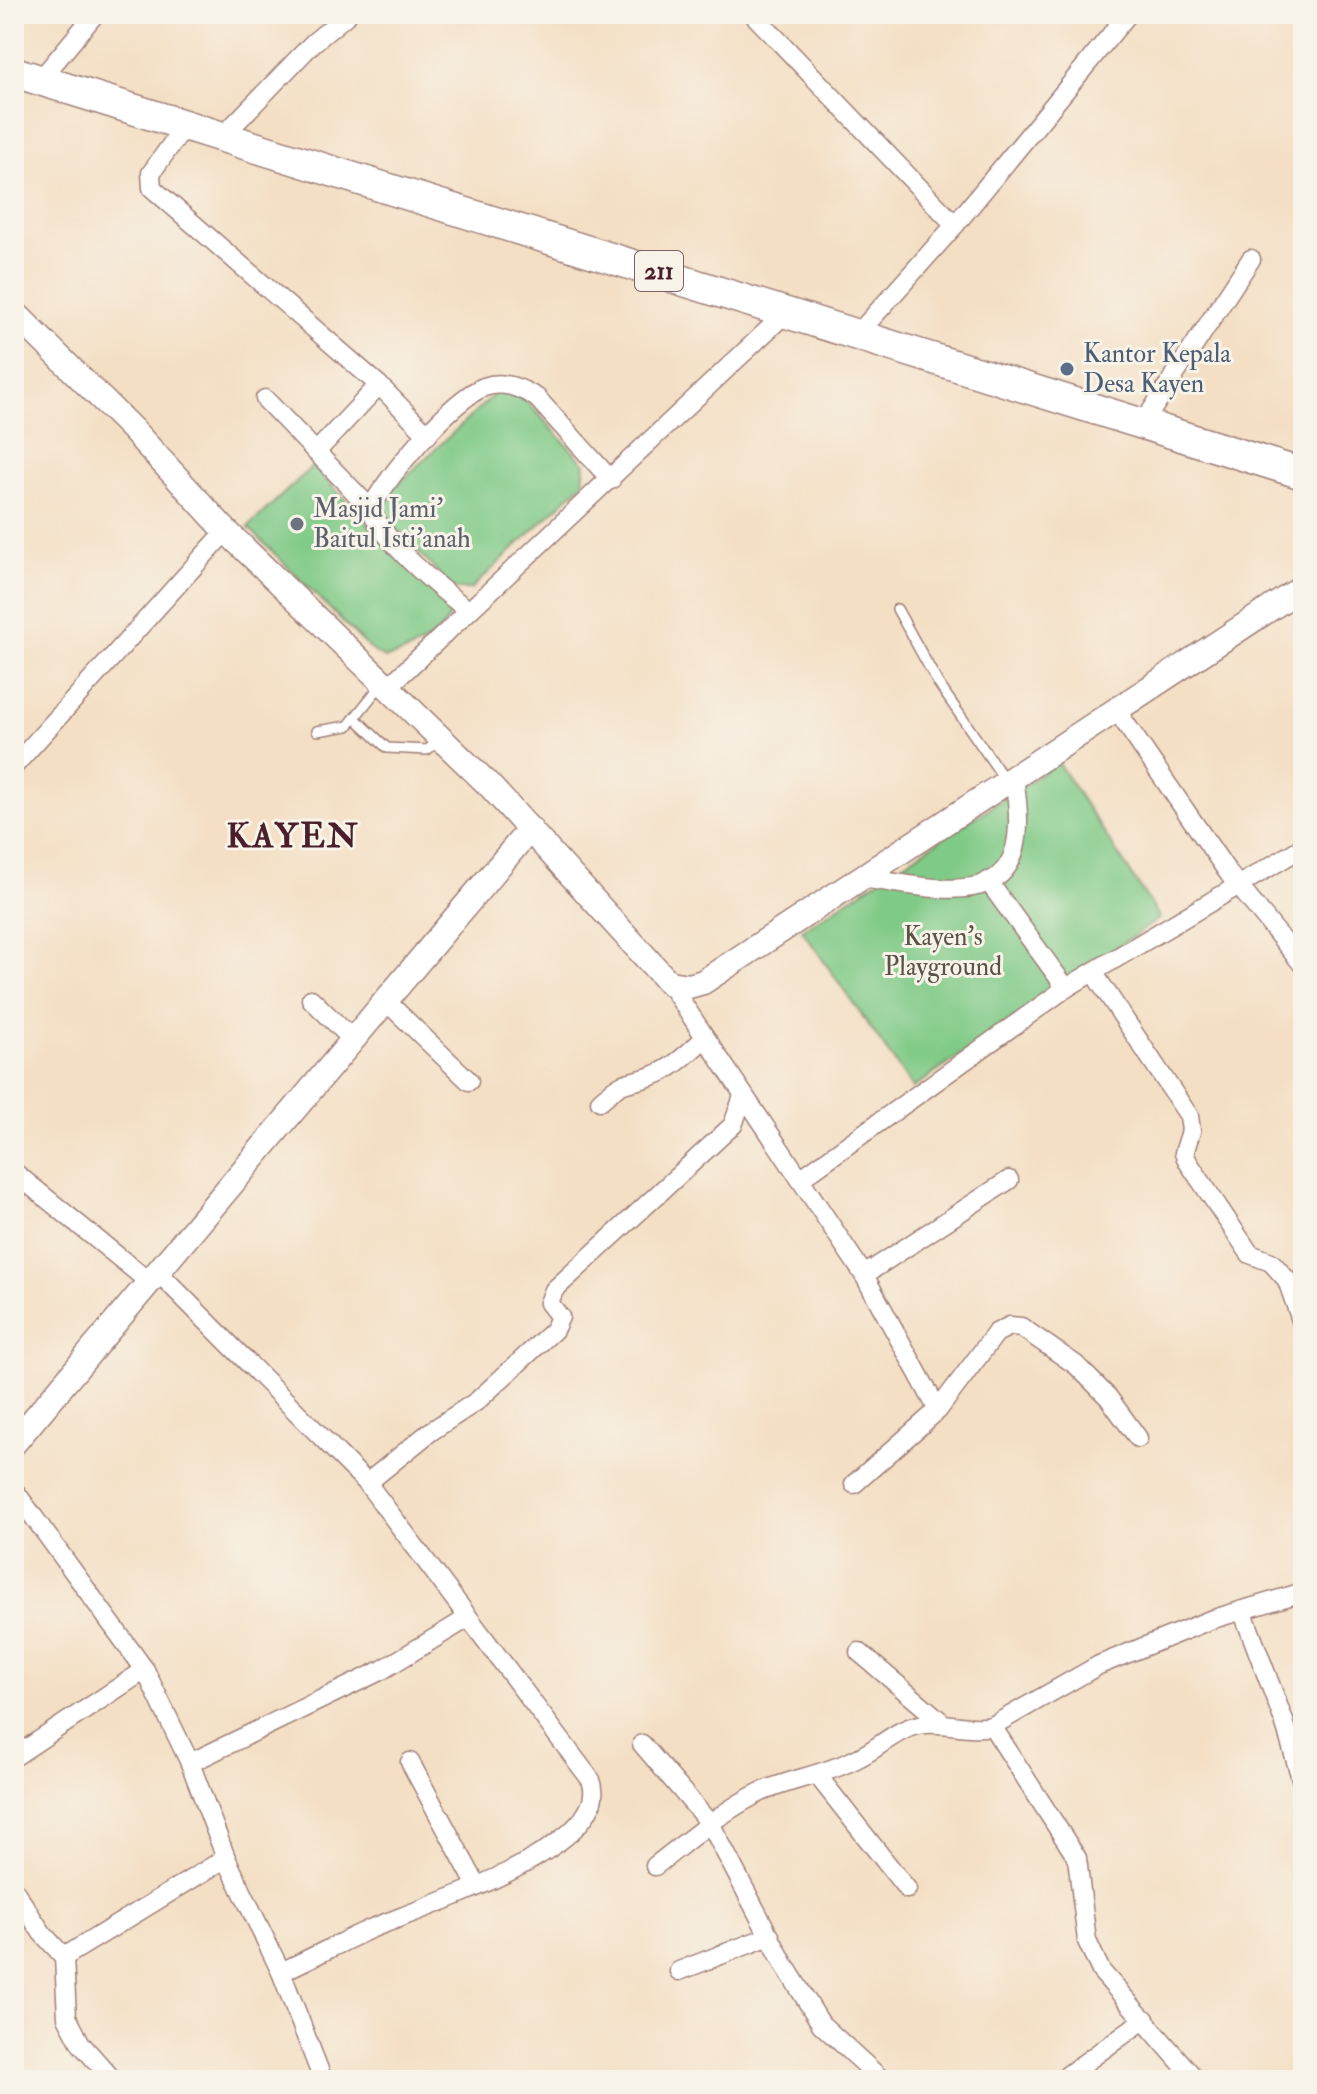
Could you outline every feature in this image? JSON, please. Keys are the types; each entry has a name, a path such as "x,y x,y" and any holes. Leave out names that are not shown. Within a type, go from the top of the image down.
{"main road":[{"name":"211","path":"27,76 788,311 855,337 1303,474"}],"street":[{"path":"27,76 95,14"},
{"path":"223,136 313,43 348,14"},
{"path":"753,14 955,225"},
{"path":"855,337 955,225 1128,14"},
{"path":"186,124 151,173 152,188 379,385 428,435"},
{"path":"1142,425 1251,259"},
{"path":"385,684 611,480 788,311"},
{"path":"14,312 132,429 226,531 442,739 530,829 669,983 864,1275 938,1410"},
{"path":"371,509 392,475 428,435 483,387 502,384 537,398 611,480"},
{"path":"316,452 379,385"},
{"path":"265,399 371,509 377,525 391,541 468,610"},
{"path":"14,766 226,531"},
{"path":"669,983 689,986 703,982 1303,587"},
{"path":"1117,711 1237,884 1303,965"},
{"path":"863,878 967,891 1007,869 1017,849 1020,816 1010,781"},
{"path":"14,1443 530,829"},
{"path":"800,1179 1066,988 1303,847"},
{"path":"988,881 1066,988"},
{"path":"1093,972 1157,1062 1189,1116 1191,1131 1184,1153 1188,1162 1250,1254 1271,1262 1287,1280 1303,1326"},
{"path":"311,999 354,1041"},
{"path":"386,1001 469,1081"},
{"path":"600,1101 622,1081 650,1077 675,1064 705,1038"},
{"path":"367,1483 430,1432 477,1401 554,1330 560,1317 549,1303 554,1290 733,1125 743,1096"},
{"path":"14,1172 153,1276 367,1483 591,1780 595,1793 587,1814 561,1841 503,1876 370,1929 281,1972"},
{"path":"864,1275 1009,1180"},
{"path":"854,1484 938,1410 996,1333 1010,1326 1021,1327 1076,1365 1108,1397 1138,1438"},
{"path":"14,1490 145,1670 190,1763 226,1858 281,1972 323,2080"},
{"path":"655,1866 735,1805 764,1791 818,1776 862,1757 915,1725 944,1724 976,1729 992,1726 1099,1665 1242,1610 1303,1592"},
{"path":"1242,1610 1284,1721 1303,1785"},
{"path":"190,1763 382,1670 468,1618"},
{"path":"859,1652 944,1724"},
{"path":"14,1757 145,1670"},
{"path":"992,1726 1077,1858 1081,1871 1087,1941 1101,1971 1196,2080"},
{"path":"642,1744 711,1825 821,2024 882,2080"},
{"path":"410,1762 477,1886"},
{"path":"818,1776 907,1889"},
{"path":"64,1957 226,1858"},
{"path":"14,1890 42,1933 64,1957 67,2017 81,2044 113,2080"},
{"path":"679,1971 770,1936"},
{"path":"1061,2080 1145,2019"}],"lane":[{"path":"897,609 938,683 1010,781"},
{"path":"317,731 337,730 355,718 385,684"},
{"path":"355,718 387,748 427,750 442,739"}],"green space":[{"path":"500,389 518,392 585,464 583,483 471,589 453,589 383,514 384,497"},
{"path":"313,466 451,611 441,629 433,636 404,652 385,658 371,650 248,527"},
{"name":"Kayen's Playground","path":"1058,763 1160,918 913,1088 802,930"}],"place":[{"name":"Kantor Kepala Desa Kayen","path":"1067,369"},
{"name":"Masjid Jami' Baitul Isti'anah","path":"297,524"}],"district":[{"name":"KAYEN","path":"293,836"}]}
